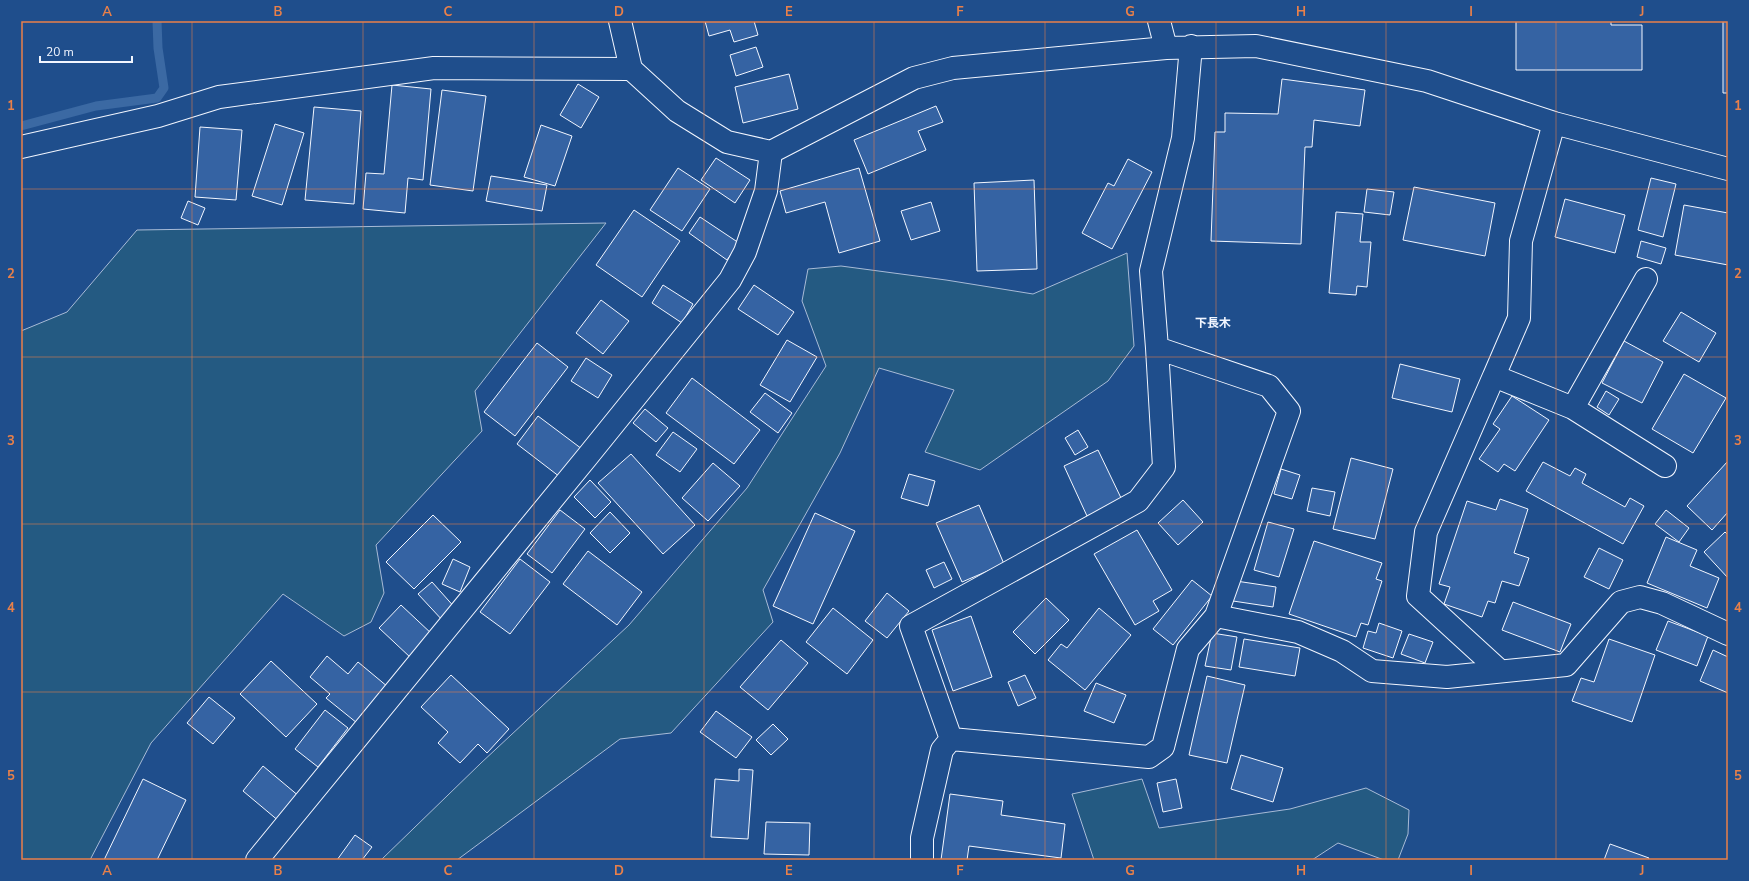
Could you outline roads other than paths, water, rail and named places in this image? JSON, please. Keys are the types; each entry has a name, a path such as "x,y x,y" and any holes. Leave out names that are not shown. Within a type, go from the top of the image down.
{"street":[{"path":"620,21 631,69 677,111 727,142 771,152 914,78 953,68 1191,46 1256,46 1427,81 1554,123 1728,169"},
{"path":"1159,21 1166,48"},
{"path":"951,739 911,626 1138,501 1164,467 1151,271 1183,138 1191,46"},
{"path":"21,147 158,116 219,97 434,68 631,69"},
{"path":"1500,672 1418,596 1426,532 1519,318 1521,241 1554,123"},
{"path":"257,860 730,280 746,252 766,191 771,152"},
{"path":"1573,408 1646,279"},
{"path":"951,739 1149,757 1163,747 1188,649 1216,616 1289,411 1269,386 1157,348"},
{"path":"1494,376 1573,408 1665,466"},
{"path":"1216,616 1298,632 1342,651 1372,671 1447,677 1566,665 1621,602 1640,597 1662,603 1728,634"},
{"path":"922,860 922,838 942,750 951,739"}],"waterway":[{"path":"21,126 96,106 157,98 164,88 158,48 157,21"}],"district":[{"name":"下長木","path":"1213,323"}]}
